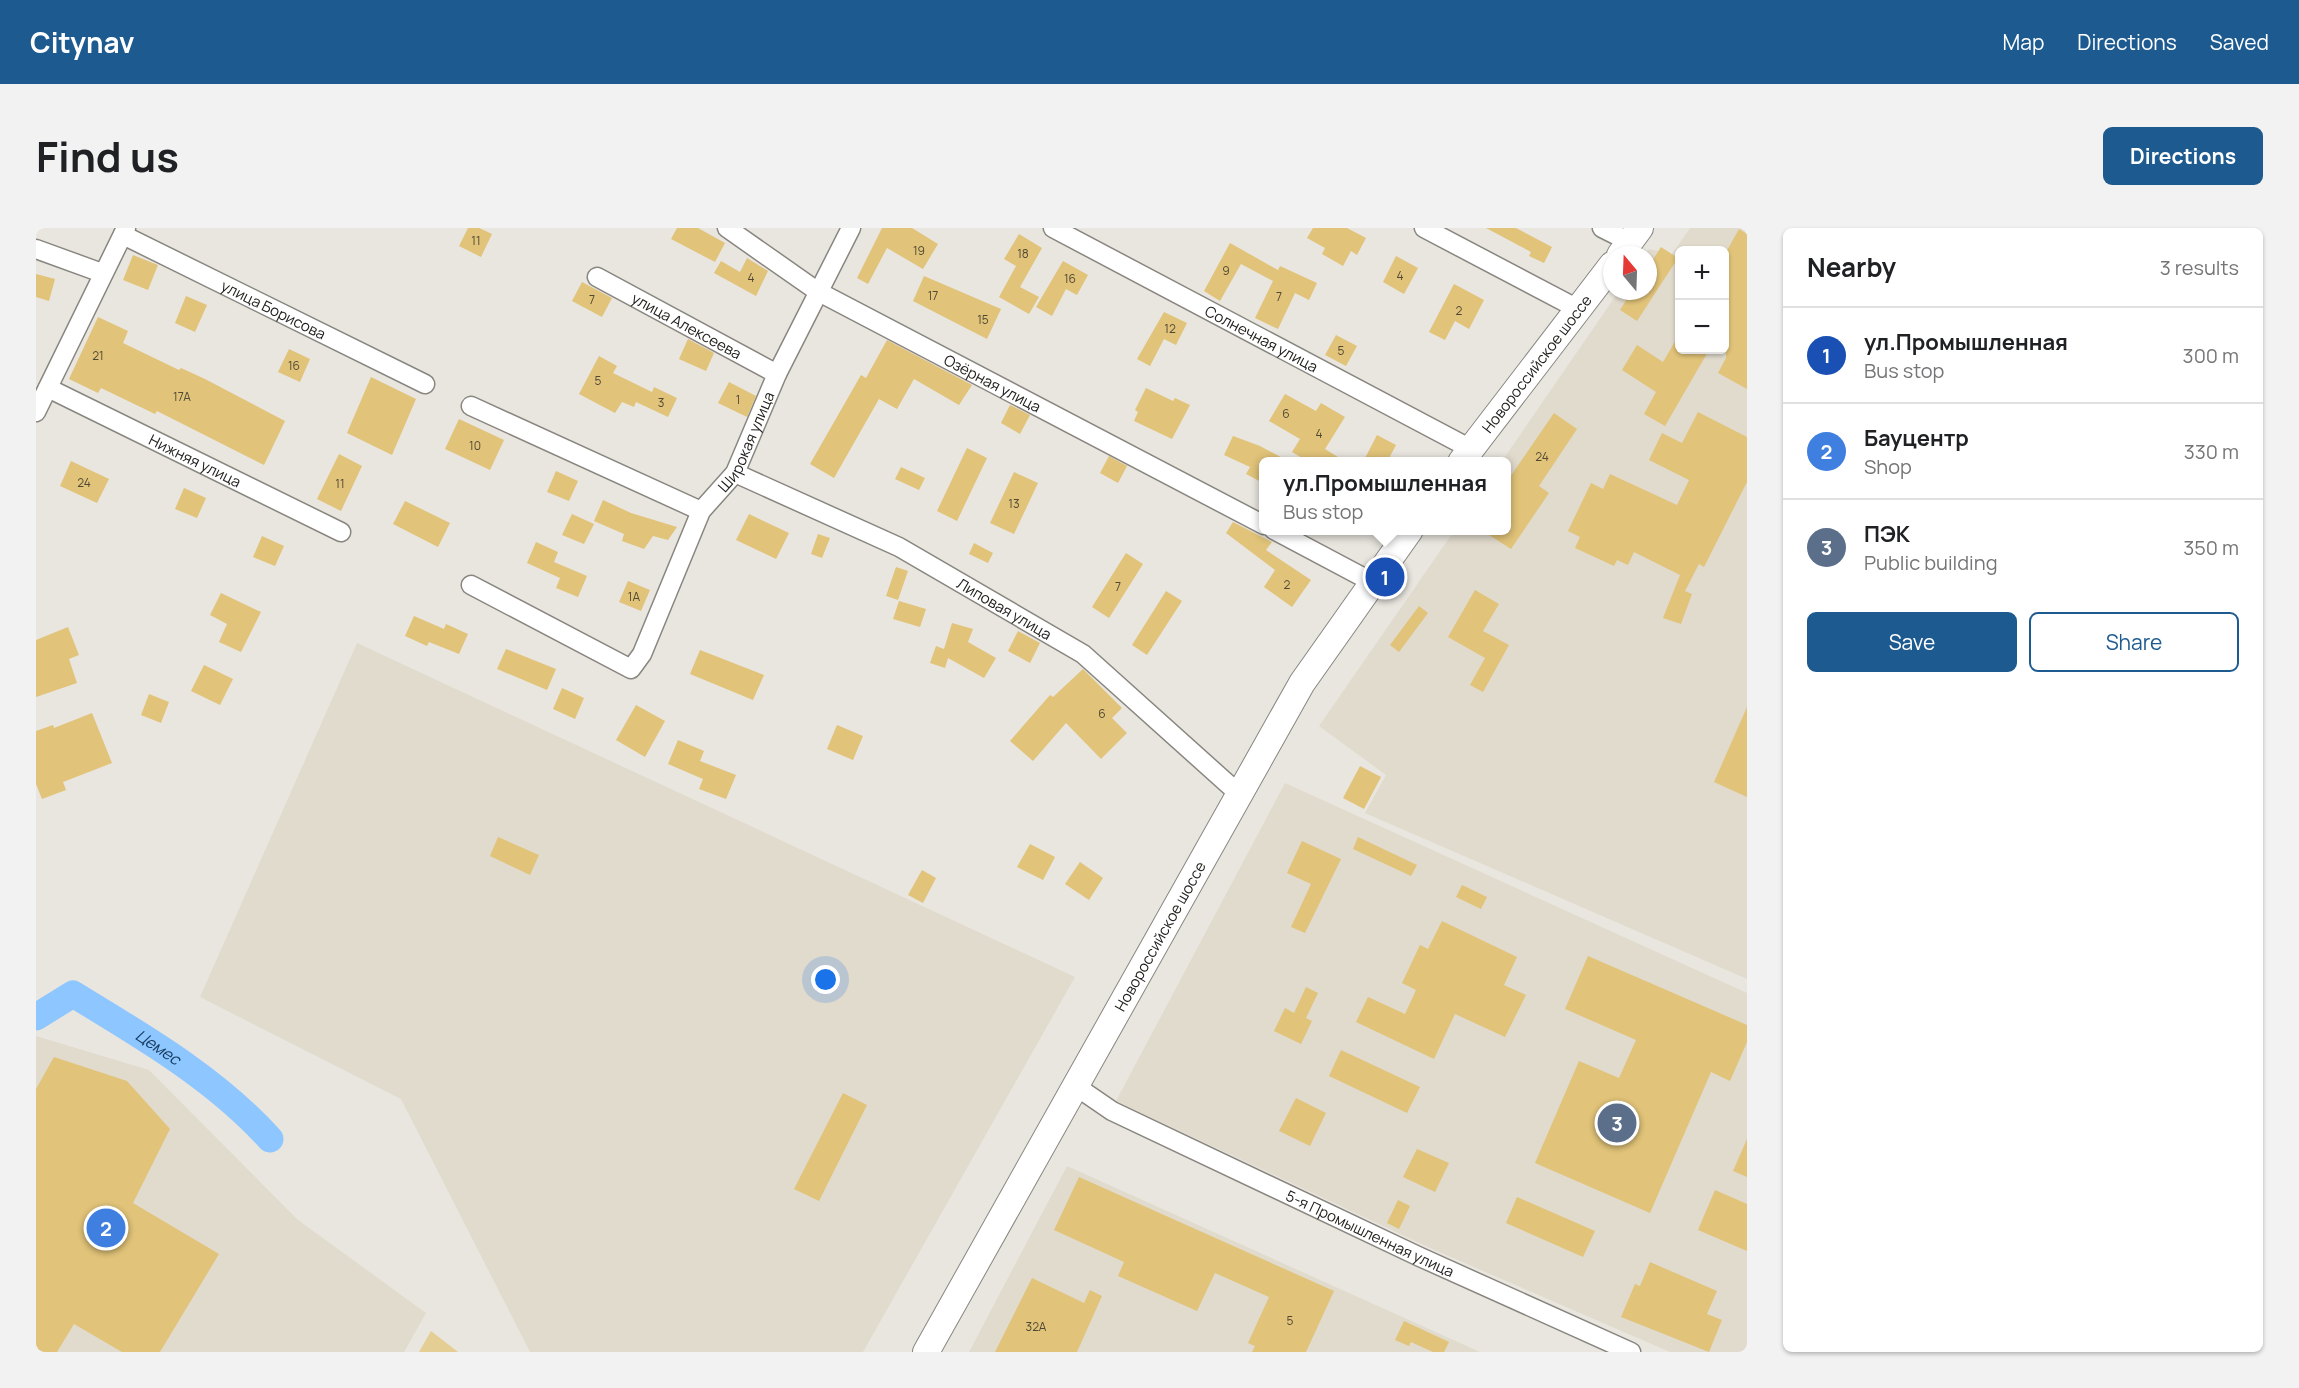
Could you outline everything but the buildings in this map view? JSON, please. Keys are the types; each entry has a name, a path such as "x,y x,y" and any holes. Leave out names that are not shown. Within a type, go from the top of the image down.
{"main road":[{"name":"Новороссийское шоссе","path":"1466,455 1603,277"},
{"name":"Новороссийское шоссе","path":"926,1352 1302,683 1407,535"}],"street":[{"name":"Озёрная улица","path":"727,228 817,291 1259,523"},
{"name":"Широкая улица","path":"471,585 631,669 642,654 701,511 735,473 777,374 817,291 851,228"},
{"name":"Солнечная улица","path":"1053,228 1466,455"},
{"path":"1424,228 1578,309"},
{"path":"1602,228 1630,242"},
{"path":"36,412 102,273 125,231"},
{"name":"улица Борисова","path":"125,231 425,384"},
{"path":"36,249 102,273"},
{"name":"улица Алексеева","path":"597,277 777,374"},
{"name":"Нижняя улица","path":"48,388 341,532"},
{"path":"471,406 701,511"},
{"name":"Липовая улица","path":"735,473 899,547 1083,654 1239,794"},
{"path":"1282,535 1372,582"},
{"name":"5-я Промышленная улица","path":"1077,1087 1112,1111 1420,1257 1631,1352"}],"shaded area":[{"path":"1690,228 1747,228 1747,979 1365,813 1386,775 1319,726 1451,535 1511,535 1511,457 1505,457 1613,300 1657,300 1657,251 1672,254 1675,250 1675,354 1729,354 1729,246 1678,246"},
{"path":"357,643 1075,977 863,1352 530,1352 401,1099 200,997"},
{"path":"1285,783 1747,993 1747,1352 1670,1352 1430,1248 1116,1101"},
{"path":"36,1036 149,1070 298,1220 426,1313 404,1352 36,1352"},
{"path":"1067,1166 1480,1352 969,1352"},
{"path":"431,1331 458,1352 419,1352"}],"waterway":[{"name":"Цемес","path":"36,1017 73,994 151,1042 202,1077 249,1117 270,1139"}],"place":[{"name":"ул.Промышленная","path":"1385,577"},
{"name":"ПЭК","path":"1617,1123"},
{"name":"Бауцентр","path":"106,1228"}]}
